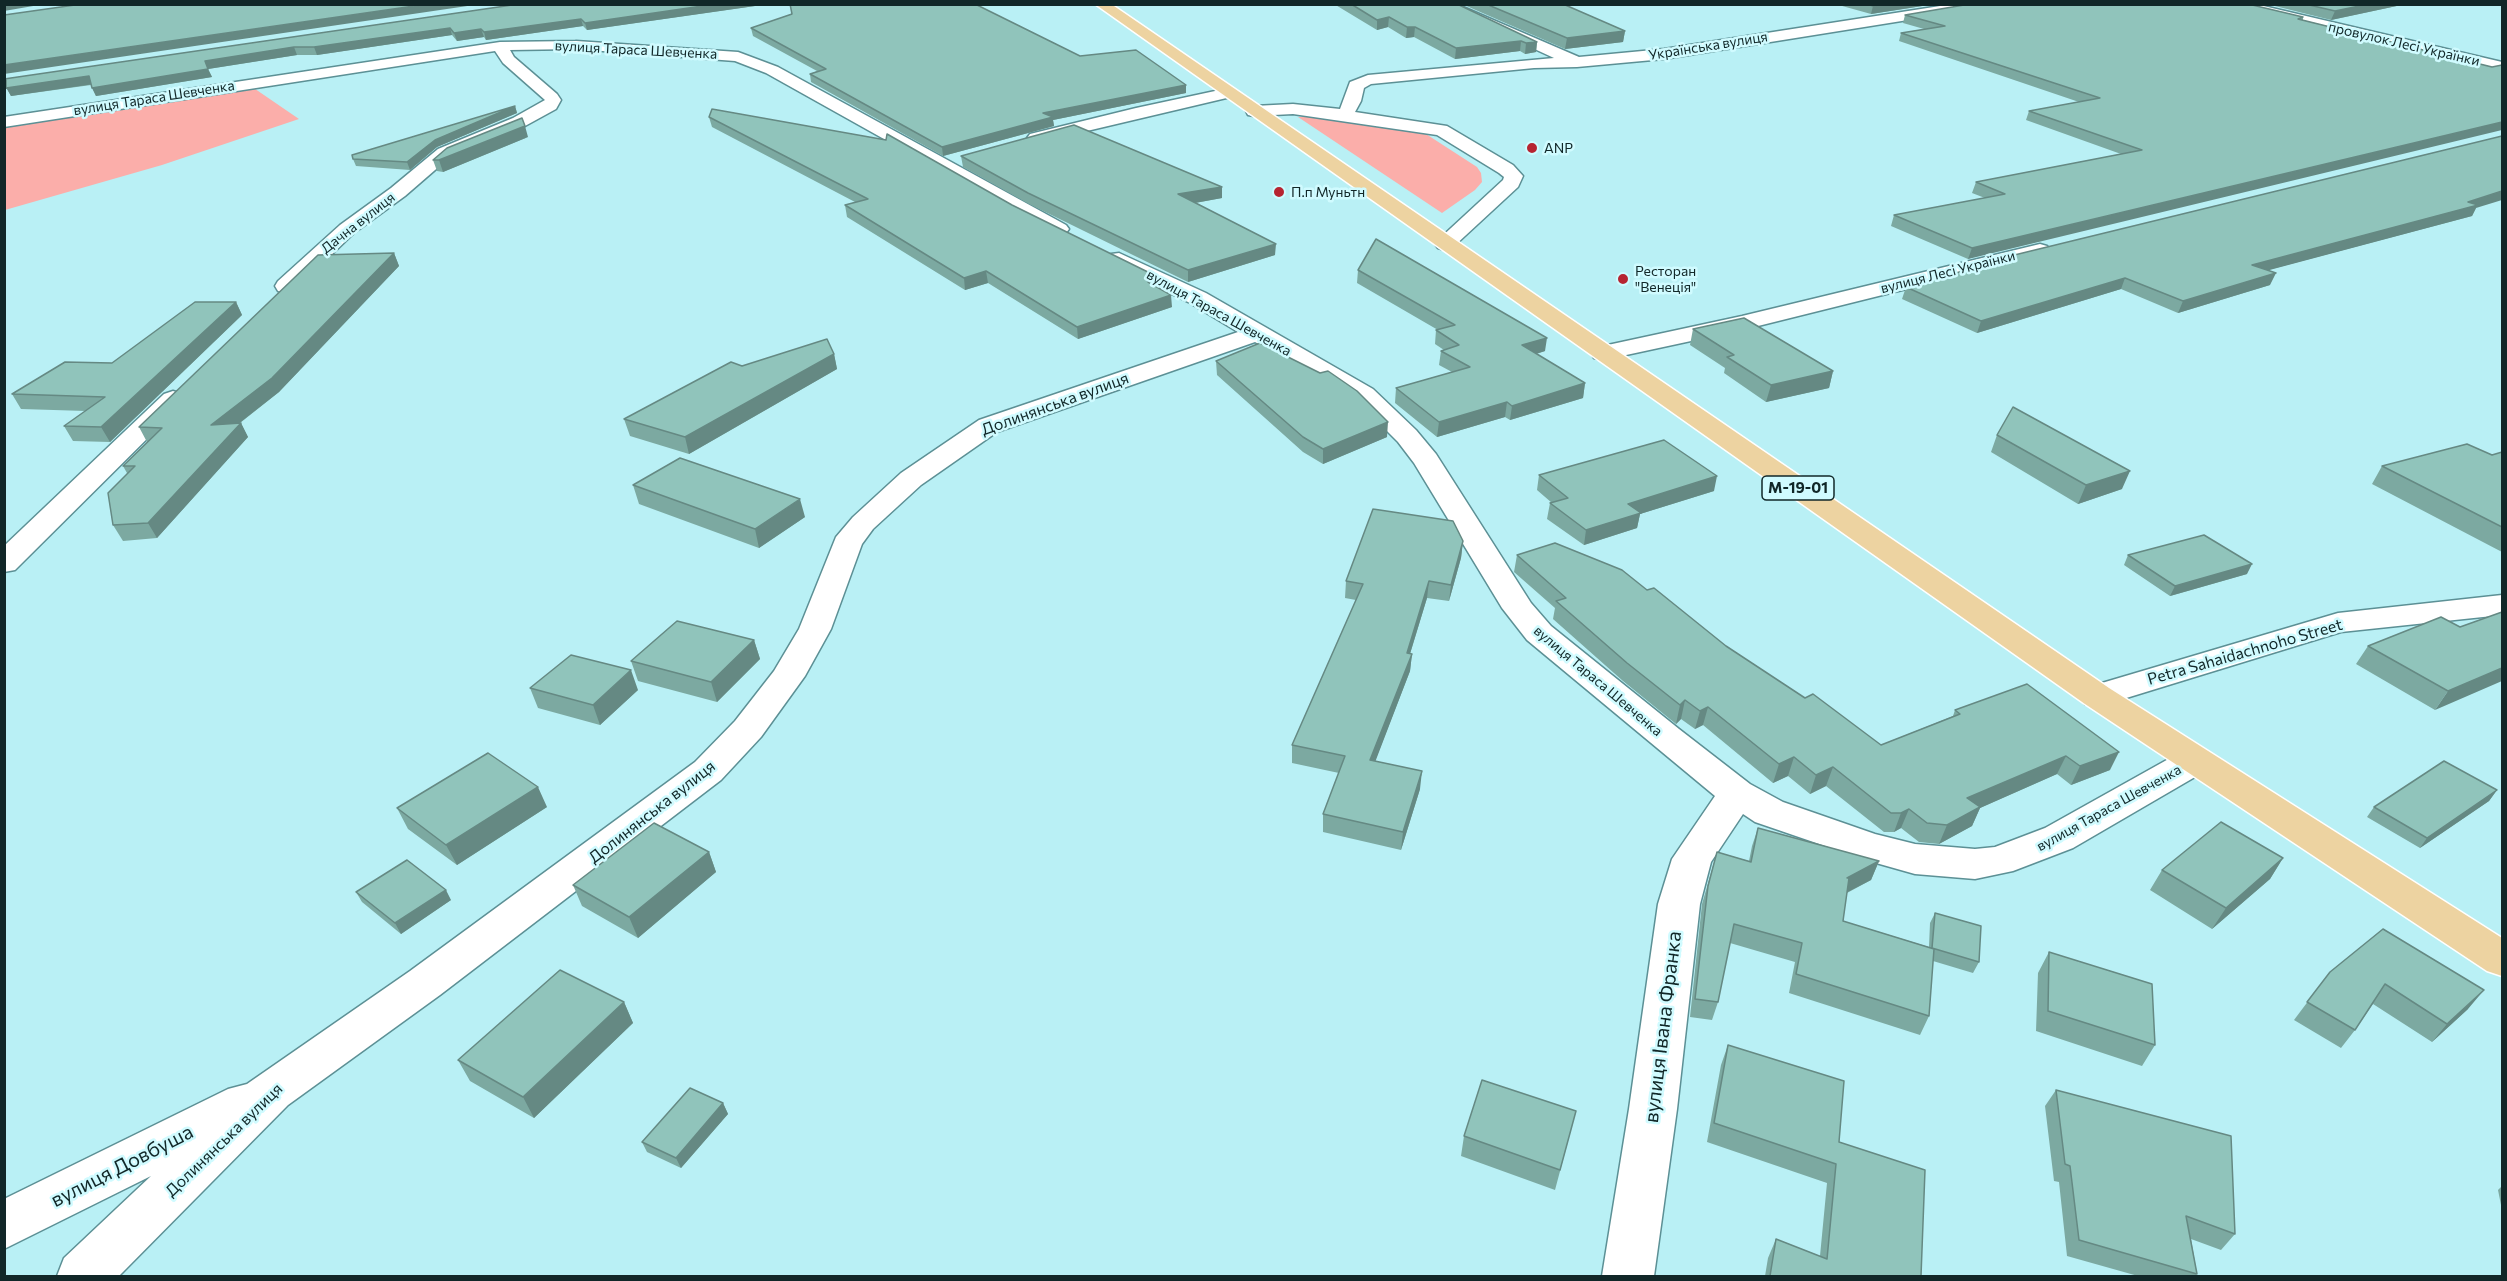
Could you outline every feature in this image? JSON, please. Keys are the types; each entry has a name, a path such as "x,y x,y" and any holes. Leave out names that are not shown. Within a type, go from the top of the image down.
{"main road":[{"name":"М-19-01","path":"1101,4 2097,696 2502,959"}],"street":[{"name":"Українська вулиця","path":"1443,4 1577,62 1664,54 1983,4"},
{"name":"провулок Лесі Українки","path":"2235,4 2502,67"},
{"name":"вулиця Тараса Шевченка","path":"4,122 500,46 576,45 699,52 738,57 783,75 953,160 1021,210 1198,298 1257,334 1352,385 1413,444 1439,478 1528,622 1563,653 1737,793 1769,812 1869,847 1915,859 1975,864 2008,858 2059,838 2194,761"},
{"name":"Дачна вулиця","path":"271,303 347,229 398,192 438,158 453,148 519,122 550,105 553,100 551,97 508,60 500,46"},
{"path":"1345,115 1353,101 1356,85 1368,80 1534,63 1577,62"},
{"path":"1021,142 1136,113 1229,93"},
{"path":"1254,111 1293,109 1441,130 1497,163 1514,177 1511,183 1445,244"},
{"name":"вулиця Лесі Українки","path":"1603,353 1742,323 2055,246"},
{"name":"Долинянська вулиця","path":"83,1276 271,1091 462,956 708,771 748,729 793,668 814,629 847,543 863,523 919,473 988,426 1257,334"},
{"path":"4,563 190,383"},
{"name":"Petra Sahaidachnoho Street","path":"2097,696 2338,623 2502,606"},
{"name":"вулиця Івана Франка","path":"1628,1276 1653,1109 1679,904 1692,859 1737,793"},
{"name":"вулиця Довбуша","path":"4,1225 271,1091"}],"shaded area":[{"path":"242,80 299,119 162,165 5,210 4,116"},
{"path":"1311,116 1426,134 1477,167 1481,173 1482,182 1475,190 1442,213 1298,117"}],"building":[{"path":"82,4 428,4 4,65 4,15"},
{"path":"519,4 716,4 585,23 581,19 484,32 481,29 454,33 450,28 314,47 294,47 205,61 208,69 92,88 89,76 6,88 6,80 4,80 4,79"},
{"path":"790,4 975,4 1080,56 1136,50 1186,85 1043,113 1053,117 942,147 810,74 826,69 751,28 792,14"},
{"path":"1351,4 1457,4 1537,42 1521,41 1456,48 1415,27 1407,27 1389,17 1377,20"},
{"path":"1486,4 1563,4 1625,31 1567,38"},
{"path":"1970,4 2248,4 2303,17 2298,19 2492,67 2502,65 2502,122 1972,248 1894,215 2005,194 1976,182 2142,150 2029,111 2100,98 1901,33 1945,26 1905,15"},
{"path":"2305,4 2369,4 2335,11"},
{"path":"515,106 435,140 407,162 353,159 352,155"},
{"path":"712,109 886,140 887,134 1012,205 1160,278 1148,282 1171,295 1077,327 986,271 964,278 845,205 868,199 709,117"},
{"path":"522,118 525,126 439,160 433,160 447,148"},
{"path":"1074,125 1222,187 1178,194 1276,244 1188,270 1028,193 961,156"},
{"path":"2502,136 2502,191 2468,202 2478,205 2252,265 2276,273 2183,301 2125,278 1981,321 1906,287 2002,260 1998,259"},
{"path":"1376,239 1547,338 1522,345 1585,383 1512,406 1507,402 1439,422 1396,388 1470,367 1441,351 1459,345 1436,330 1455,325 1358,270"},
{"path":"394,253 272,378 211,425 241,423 148,523 113,525 108,493 135,466 123,466 162,428 139,427 318,255"},
{"path":"195,302 236,302 101,427 64,426 105,397 12,394 65,362 112,363"},
{"path":"1744,318 1833,371 1771,385 1727,357 1734,355 1693,329"},
{"path":"827,339 834,354 685,437 624,419 731,362 742,366"},
{"path":"1260,343 1320,373 1328,371 1357,391 1388,422 1323,449 1303,437 1216,361"},
{"path":"2013,407 2130,471 2086,485 1997,435"},
{"path":"1664,440 1717,476 1628,504 1641,513 1586,530 1550,503 1568,498 1539,475"},
{"path":"2467,444 2492,455 2502,452 2502,527 2382,466"},
{"path":"680,458 800,499 755,529 633,485"},
{"path":"1373,509 1453,521 1463,541 1451,585 1429,581 1407,653 1412,654 1370,760 1422,771 1403,832 1323,814 1345,756 1292,745 1363,584 1346,581"},
{"path":"2204,535 2252,564 2175,586 2128,555"},
{"path":"1555,543 1622,570 1647,590 1654,588 1726,646 1805,698 1813,694 1881,745 1960,714 1955,710 2027,684 2119,752 2080,766 2066,756 1967,798 1980,807 1947,825 1927,823 1909,809 1901,813 1891,813 1833,767 1816,775 1794,757 1779,764 1708,707 1700,711 1685,700 1680,705 1627,663 1556,601 1566,598 1517,555"},
{"path":"2502,612 2502,668 2448,691 2368,646 2441,617 2460,627"},
{"path":"677,621 754,640 711,682 631,661"},
{"path":"571,655 631,670 593,705 530,688"},
{"path":"488,753 538,787 446,845 397,808"},
{"path":"2444,761 2497,790 2427,838 2374,807"},
{"path":"2221,822 2283,858 2226,908 2162,870"},
{"path":"654,823 709,852 629,917 573,885"},
{"path":"1758,828 1879,861 1847,878 1849,878 1843,921 1934,949 1929,1016 1796,974 1802,943 1734,924 1718,1002 1695,999 1708,886 1717,852 1751,862"},
{"path":"407,860 446,890 395,923 356,892"},
{"path":"1935,913 1981,926 1979,962 1932,948"},
{"path":"2383,929 2484,990 2447,1024 2385,984 2355,1030 2307,1002 2330,972"},
{"path":"2049,952 2152,984 2155,1045 2048,1011"},
{"path":"560,970 624,1002 523,1097 458,1060"},
{"path":"1728,1045 1844,1081 1839,1142 1925,1170 1921,1276 1770,1276 1776,1239 1827,1259 1836,1164 1714,1123"},
{"path":"1482,1080 1576,1111 1560,1170 1464,1136"},
{"path":"690,1088 723,1103 676,1158 642,1142"},
{"path":"2056,1090 2231,1136 2235,1234 2186,1216 2197,1274 2079,1240 2070,1166 2065,1164"}],"place":[{"name":"ANP","path":"1532,148"},
{"name":"П.п Муньтн","path":"1279,192"},
{"name":"Ресторан \"Венеція\"","path":"1623,279"}]}
